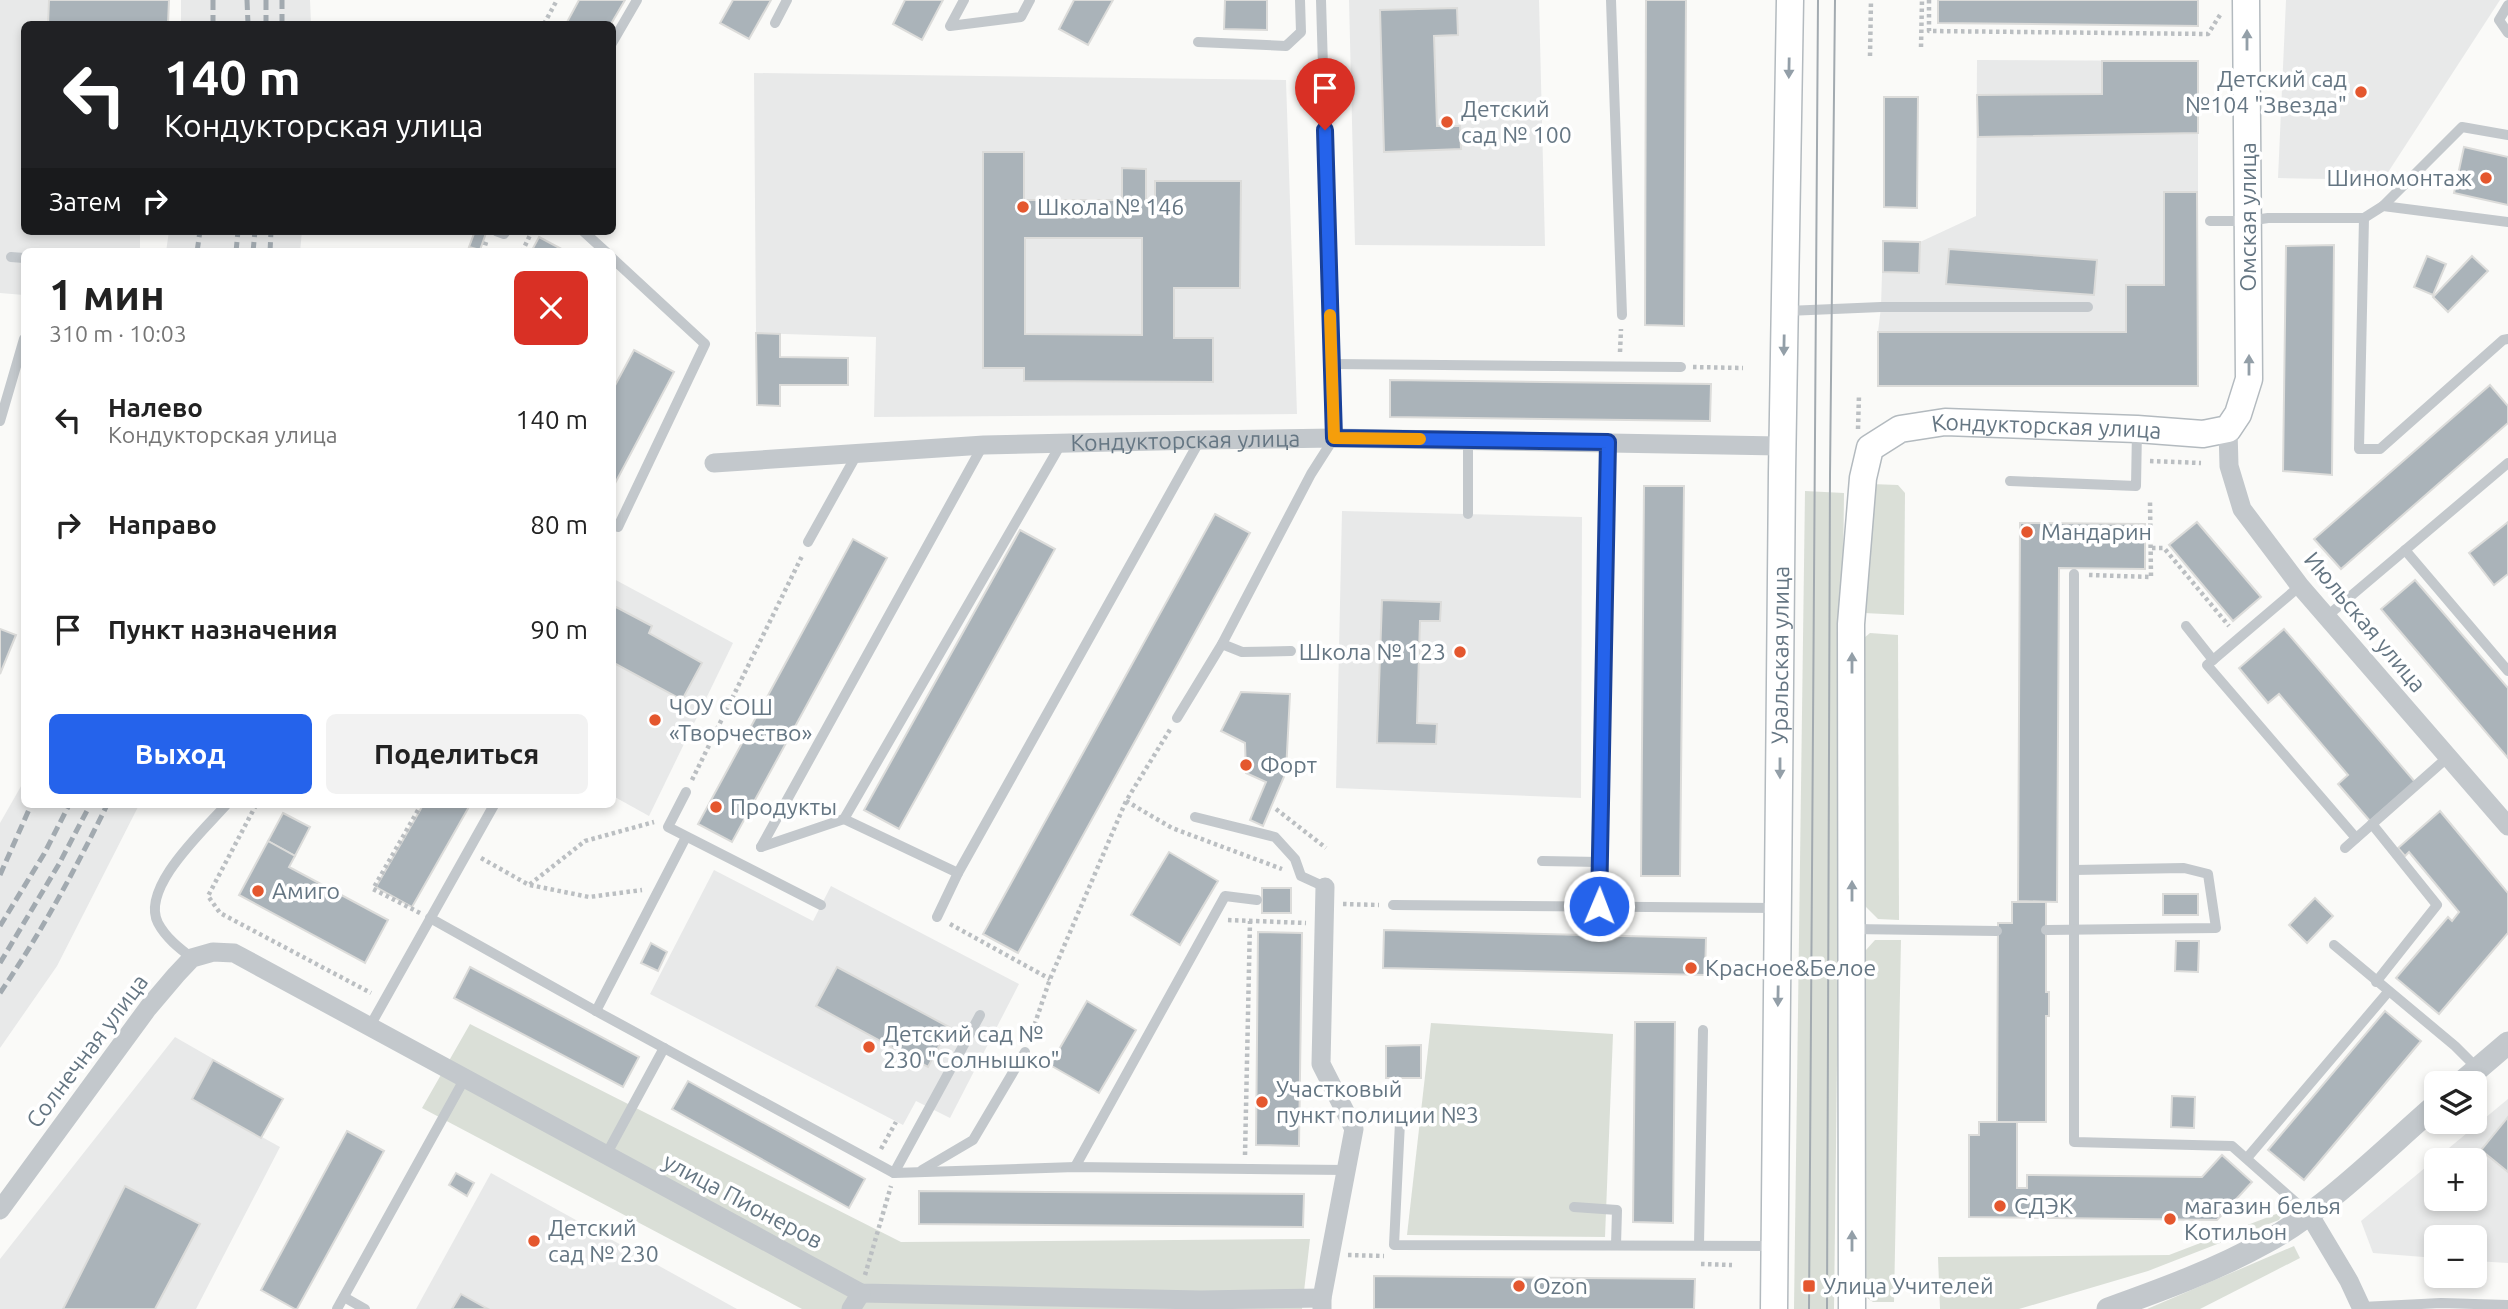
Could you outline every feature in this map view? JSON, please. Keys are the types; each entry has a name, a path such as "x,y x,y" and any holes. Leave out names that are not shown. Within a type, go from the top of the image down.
{"main road":[{"name":"Уральская улица","path":"1774,1309 1790,0"},
{"name":"Омская улица","path":"2228,429 2238,414 2249,379 2246,0"},
{"name":"Кондукторская улица","path":"1864,439 1900,429 1945,422 2203,434 2228,429"},
{"path":"1852,1309 1852,624 1864,439"}],"street":[{"name":"Июльская улица","path":"2228,429 2229,466 2242,509 2326,617 2508,826"},
{"name":"Кондукторская улица","path":"714,463 984,445 1200,440 1334,438 1783,446"},
{"path":"1322,1303 1354,1129 1321,1064 1325,887"},
{"name":"улица Пионеров","path":"192,958 213,951 234,953 606,1155 856,1301 1322,1303"},
{"name":"Солнечная улица","path":"0,1210 148,1008 192,958"},
{"path":"2476,1071 2508,1043"},
{"path":"2108,1309 2214,1267 2266,1242 2309,1214 2424,1115"},
{"path":"2309,1214 2362,1308"}],"lane":[{"path":"616,36 637,0"},
{"path":"775,23 788,0"},
{"path":"964,0 950,26 1021,17 1030,0"},
{"path":"1198,42 1286,46 1301,32 1300,0"},
{"path":"1177,718 1222,644 1311,474 1334,438 1321,0"},
{"path":"1611,0 1622,315"},
{"path":"2508,5 2499,20 2508,33"},
{"path":"2210,221 2364,218 2383,206 2462,127 2508,135"},
{"path":"2383,206 2508,222"},
{"path":"2364,218 2359,449 2380,449 2508,339"},
{"path":"587,235 602,248"},
{"path":"11,257 21,258"},
{"path":"616,262 705,344 618,527"},
{"path":"1785,312 1881,307 2088,307"},
{"path":"0,421 21,350"},
{"path":"1332,364 1681,367"},
{"path":"2010,481 2136,486 2137,429"},
{"path":"937,917 958,873 1200,440"},
{"path":"1468,440 1468,514"},
{"path":"1599,906 1608,442"},
{"path":"984,445 761,848 844,819 1062,443"},
{"path":"808,542 857,453"},
{"path":"2326,617 2508,463"},
{"path":"2405,550 2508,671"},
{"path":"2074,574 2074,1142 2232,1146 2309,1214"},
{"path":"2300,586 2207,665 2356,838"},
{"path":"2186,626 2213,660"},
{"path":"1222,644 1242,652 1291,651"},
{"path":"2345,848 2448,757"},
{"path":"686,792 668,827 821,905"},
{"path":"192,958 168,939 157,921 154,907 157,893 177,861 223,808"},
{"path":"370,1026 492,808"},
{"path":"1195,817 1275,837 1296,859 1301,876 1325,887"},
{"path":"844,819 958,873"},
{"path":"2372,824 2437,905 2376,982"},
{"path":"596,1011 686,837"},
{"path":"1542,861 1600,862"},
{"path":"2046,930 2216,928 2208,874 2184,868 2074,870"},
{"path":"1075,1167 1225,895 1257,900"},
{"path":"1393,905 1779,908"},
{"path":"430,918 894,1173 1075,1167 1346,1170"},
{"path":"1852,929 1997,931"},
{"path":"2333,945 2455,1046 2468,1071"},
{"path":"2247,1158 2388,992"},
{"path":"894,1173 980,1015"},
{"path":"1699,1245 1703,1030"},
{"path":"606,1155 664,1048"},
{"path":"918,1172 972,1140 1025,1052"},
{"path":"337,1309 465,1078"},
{"path":"1400,1122 1394,1245 1775,1246"},
{"path":"1574,1207 1617,1210 1616,1245"},
{"path":"344,1297 365,1309"},
{"path":"2362,1308 2508,1305"}],"path":[{"path":"546,21 557,0"},
{"path":"1870,56 1871,0"},
{"path":"1921,47 1922,0"},
{"path":"1929,0 1929,31 2208,34 2220,18 2220,9"},
{"path":"1619,367 1622,315"},
{"path":"1681,367 1743,368"},
{"path":"1859,395 1864,439"},
{"path":"2148,461 2201,463"},
{"path":"2074,574 2151,577 2150,502"},
{"path":"686,792 808,542"},
{"path":"2152,548 2164,548 2239,638"},
{"path":"1025,1052 1050,979 1126,801 1177,718"},
{"path":"1126,801 1172,828 1301,876"},
{"path":"254,808 208,896 220,913 384,1000"},
{"path":"419,808 373,889 430,918"},
{"path":"1276,809 1326,848"},
{"path":"529,885 585,841 649,824 675,813"},
{"path":"468,851 529,885 589,897 659,888"},
{"path":"1346,904 1393,905"},
{"path":"937,917 1050,979"},
{"path":"1213,919 1323,924"},
{"path":"1244,1169 1250,921"},
{"path":"874,1162 896,1122"},
{"path":"856,1301 894,1173"}],"shaded area":[{"path":"0,0 169,0 168,21 21,21 21,235 140,235 140,248 21,248 21,295 0,293"},
{"path":"181,0 310,0 311,21 181,21"},
{"name":"Детский сад № 100","path":"1349,0 1539,0 1545,246 1355,245"},
{"name":"Детский сад №104 \"Звезда\"","path":"2286,0 2500,0 2383,180 2278,178"},
{"path":"1977,60 2198,61 2198,386 1878,386 1883,241 1920,242 1976,216"},
{"name":"Школа № 146","path":"754,73 1286,80 1297,414 874,417 876,337 756,333"},
{"path":"168,235 302,235 300,248 167,248"},
{"path":"1871,484 1898,485 1905,493 1904,615 1864,613"},
{"path":"1805,491 1844,493 1834,1309 1794,1309"},
{"name":"Школа № 123","path":"1342,511 1582,517 1581,798 1336,788"},
{"name":"ЧОУ СОШ «Творчество»","path":"616,580 733,643 649,816 616,798"},
{"path":"1870,633 1898,635 1899,920 1878,919 1863,904 1864,638"},
{"path":"21,786 21,808 137,808 57,966 0,1048 0,823"},
{"name":"Детский сад № 230 \"Солнышко\"","path":"714,870 813,921 831,886 1019,984 950,1118 916,1101 903,1125 650,994"},
{"path":"1875,940 1901,940 1894,1302 1873,1302 1863,1295 1859,963"},
{"path":"1431,1023 1613,1034 1605,1237 1407,1235"},
{"path":"470,1024 901,1242 1310,1239 1302,1309 802,1309 422,1108"},
{"path":"175,1037 283,1099 262,1137 280,1147 196,1309 0,1309 0,1259"},
{"path":"2508,1099 2508,1263 2487,1262 2487,1225 2424,1225 2424,1257 2373,1253 2361,1221 2424,1169 2424,1211 2487,1211 2487,1148 2449,1148 2466,1134 2487,1134 2487,1116"},
{"name":"Детский сад № 230","path":"491,1173 737,1309 416,1309"},
{"path":"2284,1211 2279,1220 2148,1271 2019,1309 1940,1309 1938,1257 2169,1255"},
{"path":"2294,1246 2300,1258 2200,1309 2147,1309"}],"building":[{"path":"49,0 169,0 168,21 48,21"},
{"path":"579,0 625,0 613,21 568,21"},
{"path":"733,0 771,0 749,39 720,23"},
{"path":"905,0 943,0 922,40 893,24"},
{"path":"1074,0 1113,0 1088,45 1059,29"},
{"path":"1225,0 1267,0 1267,30 1224,29"},
{"path":"1646,0 1686,0 1684,326 1645,325"},
{"path":"1938,0 2198,0 2198,26 1938,23"},
{"path":"1457,8 1458,35 1434,36 1437,126 1460,126 1461,149 1384,152 1380,10"},
{"path":"2102,61 2198,61 2198,133 1978,137 1977,95 2102,94"},
{"path":"1884,97 1918,97 1917,208 1884,207"},
{"path":"2464,147 2508,157 2508,205 2454,193"},
{"path":"983,152 1024,152 1024,200 1122,200 1122,168 1146,169 1146,199 1155,199 1155,181 1241,181 1240,288 1174,288 1174,338 1213,338 1213,382 1024,381 1024,368 983,368","holes":["1025,238 1142,238 1142,335 1025,334"]},
{"path":"2164,192 2197,192 2198,386 1878,386 1878,332 2126,332 2126,285 2164,285"},
{"path":"474,235 485,235 481,248 469,247"},
{"path":"539,237 560,248 533,248"},
{"path":"1883,241 1920,242 1919,273 1883,272"},
{"path":"2334,245 2332,475 2283,471 2286,246"},
{"path":"1949,249 2097,260 2094,295 1946,284"},
{"path":"2427,256 2446,264 2433,295 2414,287"},
{"path":"2472,256 2488,271 2448,312 2433,297"},
{"path":"756,333 780,334 780,357 848,358 848,385 780,385 780,406 757,405"},
{"path":"634,350 674,372 616,481 616,384"},
{"path":"1390,380 1711,384 1710,421 1390,417"},
{"path":"2490,385 2508,406 2508,423 2341,569 2314,539"},
{"path":"1644,486 1684,486 1680,876 1641,876"},
{"path":"1215,514 1250,533 1018,953 983,934"},
{"path":"2197,522 2261,597 2233,621 2169,545"},
{"path":"2508,522 2508,574 2494,585 2469,553"},
{"path":"2020,523 2145,524 2145,569 2059,568 2057,902 2018,901"},
{"path":"1020,530 1055,549 899,829 864,810"},
{"path":"853,539 887,558 732,842 698,824"},
{"path":"2415,580 2508,688 2508,758 2381,609"},
{"path":"1382,600 1441,602 1440,621 1420,621 1417,723 1437,724 1436,744 1377,743"},
{"path":"616,607 652,626 649,633 702,663 682,700 616,664"},
{"path":"0,629 16,635 0,674"},
{"path":"2284,629 2415,782 2370,821 2338,784 2348,775 2279,694 2268,703 2239,668"},
{"path":"1241,692 1290,694 1286,772 1263,826 1250,820 1266,782 1246,773 1245,743 1221,731"},
{"path":"421,808 468,808 412,907 376,887"},
{"path":"2440,811 2508,893 2508,933 2439,1014 2396,978 2448,917 2452,921 2459,912 2409,852 2405,856 2398,848"},
{"path":"283,813 310,827 295,856 268,841"},
{"path":"268,841 295,856 289,867 388,920 365,963 239,895"},
{"path":"1169,852 1218,881 1180,945 1131,915"},
{"path":"1262,888 1291,888 1291,913 1262,913"},
{"path":"2163,894 2198,894 2198,915 2163,915"},
{"path":"2315,898 2333,916 2307,943 2289,925"},
{"path":"2012,902 2046,902 2046,992 2049,992 2049,1016 2046,1016 2046,1122 1997,1122 1998,923 2012,923"},
{"path":"1384,930 1706,938 1705,975 1383,968"},
{"path":"1258,932 1302,933 1299,1146 1256,1145"},
{"path":"2176,941 2199,941 2198,972 2175,971"},
{"path":"651,943 667,952 658,971 641,963"},
{"path":"470,967 639,1057 623,1087 454,998"},
{"path":"837,967 949,1027 928,1067 816,1006"},
{"path":"1087,1001 1136,1030 1099,1093 1050,1065"},
{"path":"2385,1011 2421,1041 2304,1180 2268,1150"},
{"path":"1635,1022 1675,1022 1673,1223 1633,1222"},
{"path":"1421,1045 1421,1078 1386,1078 1386,1046"},
{"path":"213,1060 283,1099 261,1138 192,1099"},
{"path":"688,1081 865,1179 849,1208 672,1109"},
{"path":"2172,1096 2195,1097 2194,1128 2171,1127"},
{"path":"2508,1117 2508,1172 2487,1155 2487,1148 2483,1148"},
{"path":"1979,1122 2017,1122 2017,1188 2027,1188 2027,1175 2202,1177 2222,1155 2252,1182 2217,1220 1969,1217 1969,1135 1979,1135"},
{"path":"347,1131 384,1151 295,1309 261,1290"},
{"path":"456,1173 474,1183 467,1196 449,1185"},
{"path":"125,1186 200,1224 155,1309 63,1309"},
{"path":"919,1191 1304,1194 1303,1227 919,1224"},
{"path":"1374,1276 1695,1279 1694,1309 1374,1309"},
{"path":"461,1294 488,1309 452,1309"}],"tram line":[{"path":"1809,1309 1818,0"},
{"path":"1827,1309 1835,0"}],"railway":[{"path":"213,0 213,21"},
{"path":"247,0 248,21"},
{"path":"266,0 266,21"},
{"path":"282,0 282,21"},
{"path":"198,248 199,235"},
{"path":"236,248 238,235"},
{"path":"253,248 255,235"},
{"path":"270,248 271,235"},
{"path":"0,875 30,808"},
{"path":"0,926 44,854 67,808"},
{"path":"0,963 59,864 88,808"},
{"path":"0,993 57,901 106,808"}],"slow traffic":[{"path":"1330,315 1334,438 1420,439"}],"place":[{"name":"Детский сад №104 \"Звезда\"","path":"2361,92"},
{"name":"Детский сад № 100","path":"1447,122"},
{"name":"Шиномонтаж","path":"2486,178"},
{"name":"Школа № 146","path":"1023,207"},
{"name":"Мандарин","path":"2027,532"},
{"name":"Школа № 123","path":"1460,652"},
{"name":"ЧОУ СОШ «Творчество»","path":"655,720"},
{"name":"Форт","path":"1246,765"},
{"name":"Продукты","path":"716,807"},
{"name":"Амиго","path":"258,891"},
{"name":"Красное&Белое","path":"1691,968"},
{"name":"Детский сад № 230 \"Солнышко\"","path":"869,1047"},
{"name":"Участковый пункт полиции №3","path":"1262,1102"},
{"name":"СДЭК","path":"2000,1206"},
{"name":"магазин белья Котильон","path":"2170,1219"},
{"name":"Детский сад № 230","path":"534,1241"},
{"name":"Ozon","path":"1519,1286"},
{"name":"Улица Учителей","path":"1809,1286"}],"route":[{"path":"1325,130 1334,438 1608,442 1599,906"}]}
